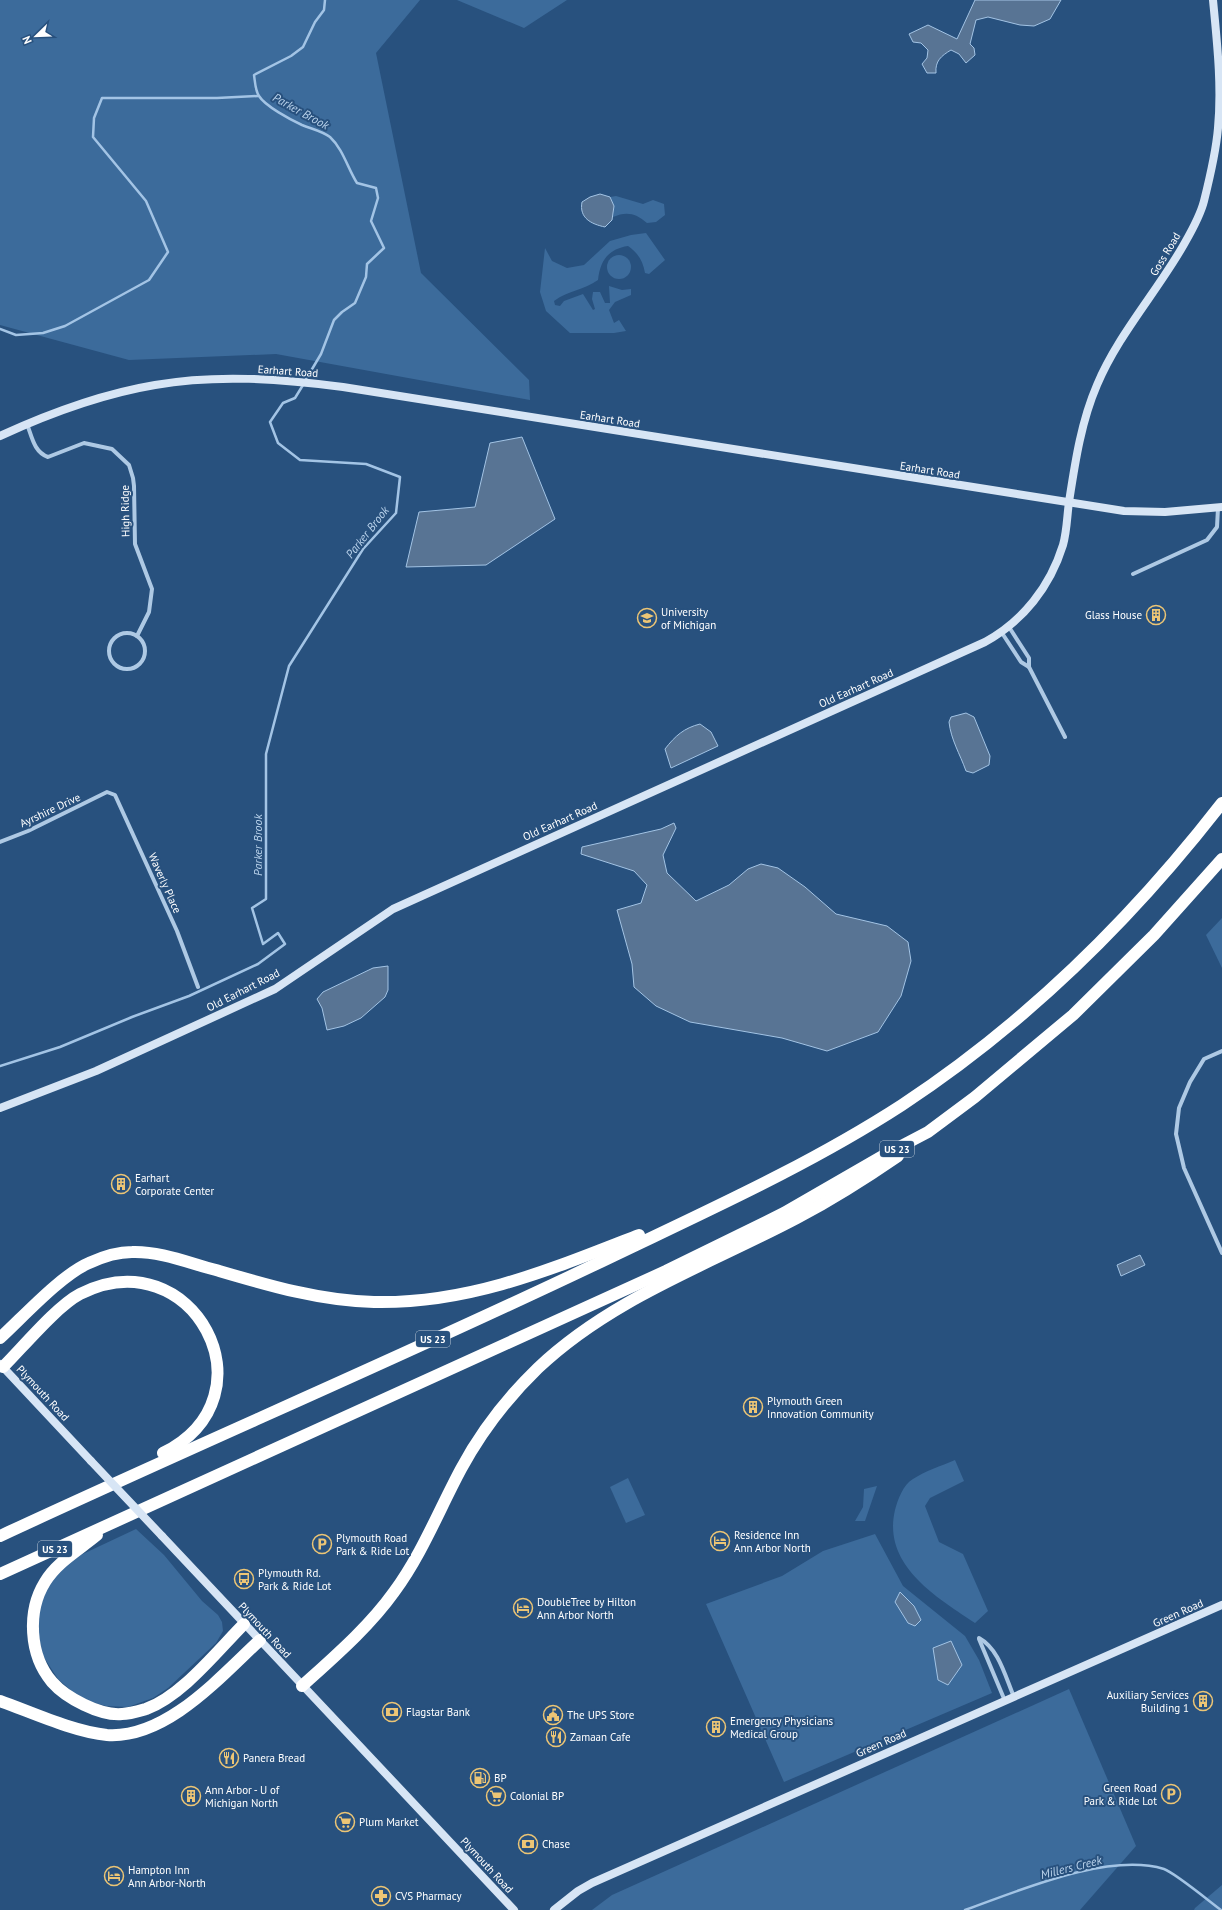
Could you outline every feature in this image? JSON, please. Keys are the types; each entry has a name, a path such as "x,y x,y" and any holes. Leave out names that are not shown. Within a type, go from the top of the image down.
{"highway":[{"name":"US 23","path":"0,1536 551,1285 814,1158 901,1105 994,1036 1069,972 1112,930 1153,886 1222,803"},
{"name":"US 23","path":"0,1574 666,1271 758,1227 928,1132 975,1097 1078,1010 1154,935 1222,859"},
{"path":"302,1686 362,1629 394,1592 423,1545 462,1468 485,1431 512,1397 561,1347 612,1311 654,1288 798,1217 878,1169 928,1132"},
{"path":"0,1338 69,1274 88,1263 114,1254 132,1252 169,1257 314,1296 373,1302 424,1301 501,1286 572,1261 722,1203"},
{"path":"2,1365 62,1308 79,1295 99,1286 123,1281 153,1285 174,1296 195,1312 209,1332 218,1360 216,1382 211,1406 199,1427 176,1447 72,1502"},
{"path":"110,1524 62,1561 45,1582 37,1601 32,1631 37,1656 52,1682 72,1698 97,1710 122,1715 146,1709 168,1697 188,1680 244,1624"},
{"path":"0,1701 80,1728 107,1735 134,1733 160,1724 183,1710 260,1640"}],"street":[{"name":"Goss Road","path":"1069,503 1086,412 1097,384 1120,344 1174,261 1197,219 1203,204 1213,162 1219,127 1220,84 1213,0"},
{"name":"Earhart Road","path":"0,436 27,424 97,398 156,384 203,380 275,380 310,383 1124,511 1165,512 1220,508"},
{"name":"High Ridge","path":"27,424 35,447 42,455 48,457 84,443 112,449 129,465 134,478 135,544 152,589 149,612 137,636"},
{"name":"Old Earhart Road","path":"0,1108 96,1071 275,989 393,909 1002,633 1034,602 1049,579 1063,544 1069,503"},
{"path":"1133,574 1207,540 1217,527 1220,508"},
{"path":"1009,627 1029,658 1029,667 1065,737"},
{"path":"1002,633 1021,662 1029,667"},
{"path":"132,634 137,636 141,640 145,652 141,663 130,669 118,667 111,658 110,653 112,642 121,635 132,634"},
{"name":"Ayrshire Drive","path":"0,842 28,831 108,792"},
{"name":"Waverly Place","path":"108,792 115,795 120,804 177,931 198,987"},
{"path":"1222,1051 1204,1059 1190,1082 1179,1108 1176,1134 1180,1155 1222,1253"},
{"name":"Plymouth Road","path":"2,1365 514,1910"},
{"name":"Green Road","path":"554,1910 578,1891 592,1883 1222,1605"},
{"path":"1005,1701 979,1638 994,1650 1014,1697"}],"shaded area":[{"path":"0,0 420,0 376,53 421,273 529,380 530,400 276,354 129,360 0,325"},
{"path":"457,0 567,0 524,28"},
{"path":"975,0 1061,0 1050,19 1034,26 1020,25 988,17 976,20 970,44 974,48 975,55 966,63 959,54 951,50 939,59 936,73 927,73 922,64 927,58 928,50 921,43 913,42 909,34 928,25 957,39"},
{"path":"600,194 610,197 614,206 612,220 605,227 591,222 582,212 582,202 590,197"},
{"path":"616,196 643,204 653,200 664,204 665,215 656,222 647,223 639,217 631,214 622,214 613,217 614,206 610,197"},
{"path":"646,233 665,260 649,274 645,273 640,258 635,251 628,246 615,250 606,257 601,267 598,280 587,286 565,294 554,301 555,305 560,306 564,301 583,294 593,310 595,309 592,299 593,292 600,292 605,303 610,303 609,286 622,290 631,289 631,295 615,302 609,310 614,323 619,320 626,331 614,333 570,333 546,311 540,292 545,248 552,261 567,268 584,265 610,241 631,235"},
{"path":"619,255 627,259 631,267 627,275 619,279 611,275 607,267 611,259"},
{"path":"522,437 555,519 486,565 406,567 419,512 475,507 490,443"},
{"path":"966,713 974,717 990,756 989,765 973,773 966,771 954,741 949,722 951,717"},
{"path":"700,724 711,732 718,746 671,768 665,749 680,733"},
{"path":"674,823 676,828 663,855 667,873 696,901 729,885 748,869 761,864 778,868 805,887 836,914 887,926 908,942 911,961 901,996 878,1032 827,1051 782,1038 690,1022 656,1006 634,987 632,964 617,910 641,903 647,885 634,871 581,854 582,847 661,829"},
{"path":"1222,918 1222,968 1206,935"},
{"path":"388,966 388,990 385,997 361,1018 344,1026 327,1030 322,1008 317,999 323,992 373,968"},
{"path":"1140,1255 1145,1265 1121,1276 1117,1265"},
{"path":"955,1460 964,1481 930,1498 925,1506 939,1542 963,1554 988,1611 975,1623 944,1602 916,1577 904,1563 897,1547 893,1530 896,1506 906,1485 913,1479"},
{"path":"628,1478 645,1515 626,1523 610,1487"},
{"path":"877,1486 865,1521 855,1521 863,1507 864,1489"},
{"path":"136,1529 164,1555 202,1601 218,1615 222,1622 223,1631 216,1643 168,1688 153,1698 128,1707 106,1706 81,1699 58,1679 43,1656 38,1632 39,1611 46,1588 68,1561"},
{"path":"875,1534 903,1586 965,1636 979,1660 992,1693 784,1782 706,1604 782,1576 823,1551"},
{"path":"900,1592 914,1606 921,1620 915,1626 908,1623 895,1602"},
{"path":"951,1641 962,1665 948,1685 938,1680 933,1648"},
{"path":"1069,1689 1136,1846 1080,1910 592,1910 612,1895"},
{"path":"1222,1885 1222,1910 1194,1910 1195,1908"}],"waterway":[{"name":"Parker Brook","path":"305,381 321,354 334,320 355,303 366,277 367,264 384,248 371,221 378,198 376,188 357,183 342,153 330,137 297,123 272,108 262,100 256,88 254,75 291,56 303,47 315,22 324,10 325,0"},
{"path":"0,329 16,335 43,333 65,326 149,280 168,252 146,201 93,137 94,118 102,98 217,98 258,96"},
{"name":"Parker Brook","path":"0,1066 60,1047 132,1017 189,996 258,964 285,944 278,933 263,944 252,908 266,899 266,754 289,666 363,549 396,513 400,477 366,464 300,460 278,443 270,422 283,403 295,398 303,385"},
{"name":"Millers Creek","path":"965,1910 1037,1884 1090,1869 1141,1865 1164,1869 1184,1881 1221,1910"}],"place":[{"name":"Glass House","path":"1156,615"},
{"name":"University of Michigan","path":"647,618"},
{"name":"Earhart Corporate Center","path":"121,1184"},
{"name":"Plymouth Green Innovation Community","path":"753,1407"},
{"name":"Residence Inn Ann Arbor North","path":"720,1541"},
{"name":"Plymouth Road Park & Ride Lot","path":"322,1544"},
{"name":"Plymouth Rd. Park & Ride Lot","path":"244,1579"},
{"name":"DoubleTree by Hilton Ann Arbor North","path":"523,1608"},
{"name":"Auxiliary Services Building 1","path":"1203,1701"},
{"name":"Flagstar Bank","path":"392,1712"},
{"name":"The UPS Store","path":"553,1715"},
{"name":"Emergency Physicians Medical Group","path":"716,1727"},
{"name":"Zamaan Cafe","path":"556,1737"},
{"name":"Panera Bread","path":"229,1758"},
{"name":"BP","path":"480,1778"},
{"name":"Green Road Park & Ride Lot","path":"1171,1794"},
{"name":"Ann Arbor - U of Michigan North","path":"191,1796"},
{"name":"Colonial BP","path":"496,1796"},
{"name":"Plum Market","path":"345,1822"},
{"name":"Chase","path":"528,1844"},
{"name":"Hampton Inn Ann Arbor-North","path":"114,1876"},
{"name":"CVS Pharmacy","path":"381,1896"}]}
